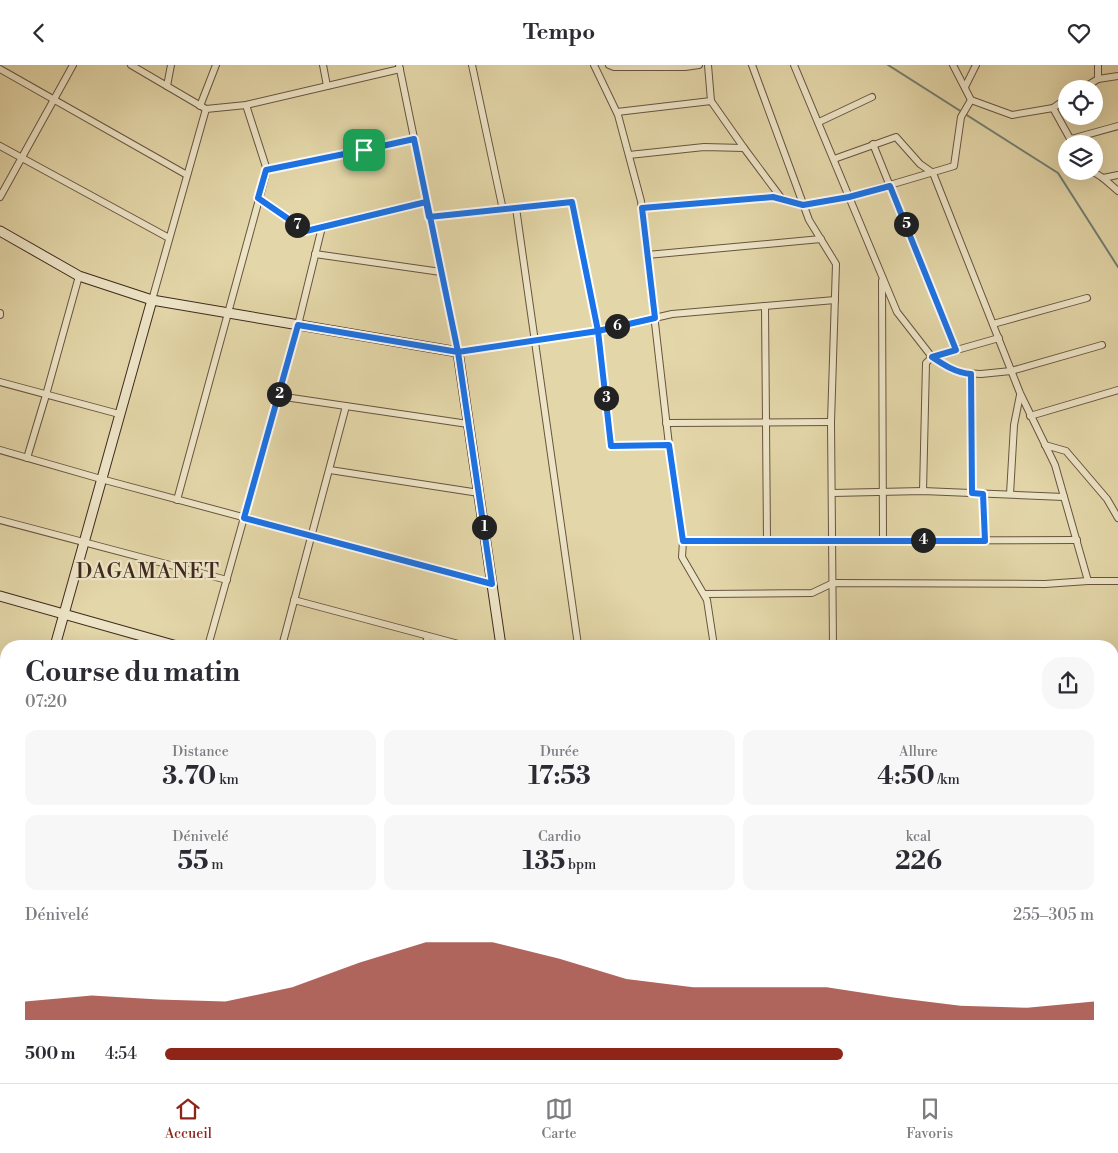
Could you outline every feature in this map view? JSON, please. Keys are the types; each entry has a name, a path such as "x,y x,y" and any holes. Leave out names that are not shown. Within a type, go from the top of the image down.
{"street":[{"path":"0,197 74,65"},
{"path":"131,65 203,108 246,105 399,67 458,352 500,640"},
{"path":"167,86 171,65"},
{"path":"56,640 216,65"},
{"path":"323,65 328,86"},
{"path":"472,65 503,209"},
{"path":"594,65 617,112 642,208 666,423 683,541 682,557 707,600 713,640"},
{"path":"609,65 614,67 686,67 700,65"},
{"path":"708,65 711,101 782,199"},
{"path":"752,65 809,220 836,264 831,422 833,640"},
{"path":"794,65 897,312 932,357 962,373 981,375 1011,371 1102,345"},
{"path":"953,65 971,100 1012,115 1053,108 1058,105"},
{"path":"965,87 976,65"},
{"path":"1098,65 1098,79 1118,76"},
{"path":"0,69 187,175"},
{"path":"819,122 872,97"},
{"path":"642,208 773,197 803,205 849,197 933,173 954,166 961,117 971,100"},
{"path":"617,112 711,101"},
{"path":"177,500 266,170 246,105"},
{"path":"1053,108 1069,135"},
{"path":"1090,135 1118,126"},
{"path":"834,159 896,137 920,164 933,173 1020,393 1055,465 1088,581"},
{"path":"266,170 414,139"},
{"path":"873,144 956,350"},
{"path":"0,146 169,238"},
{"path":"629,155 704,147 744,148"},
{"path":"1103,178 1118,175"},
{"path":"1103,178 1118,191"},
{"path":"258,198 306,231 426,202"},
{"path":"429,217 572,202 598,331 611,446 669,445"},
{"path":"516,208 577,640"},
{"path":"210,640 298,325 322,227"},
{"path":"0,231 79,276 152,300 458,352 598,331 672,314 835,300"},
{"path":"647,255 820,239"},
{"path":"315,255 441,272"},
{"path":"27,458 79,276"},
{"path":"882,279 883,540"},
{"path":"993,324 1087,298"},
{"path":"765,306 767,541"},
{"path":"923,491 926,363 932,357 999,338"},
{"path":"971,374 972,493"},
{"path":"0,382 119,414"},
{"path":"1030,416 1118,390"},
{"path":"1010,494 1014,425 1020,393"},
{"path":"278,396 468,424"},
{"path":"284,640 346,406"},
{"path":"666,423 831,422"},
{"path":"1045,445 1066,451 1107,499 1118,518"},
{"path":"0,451 492,584"},
{"path":"330,470 479,493"},
{"path":"832,493 923,491 1064,497"},
{"path":"983,494 985,541"},
{"path":"0,519 227,581"},
{"path":"683,541 1077,540"},
{"path":"704,594 812,593 833,583 1037,584 1118,581"},
{"path":"0,597 146,640"},
{"path":"294,600 443,640"},
{"path":"427,640 428,636"}],"waterway":[{"path":"888,65 1058,173 1118,267"}],"district":[{"name":"DAGAMANET","path":"148,571"}],"route":[{"path":"364,150 266,170 258,198 306,231 426,202 429,217 572,202 598,331 655,318 642,208 773,197 803,205 849,197 890,186 956,350 932,357 962,373 971,374 972,493 983,494 985,541 683,541 669,445 611,446 598,331 458,352 298,325 244,518 492,584 458,352 426,202 414,139 364,150"}]}
